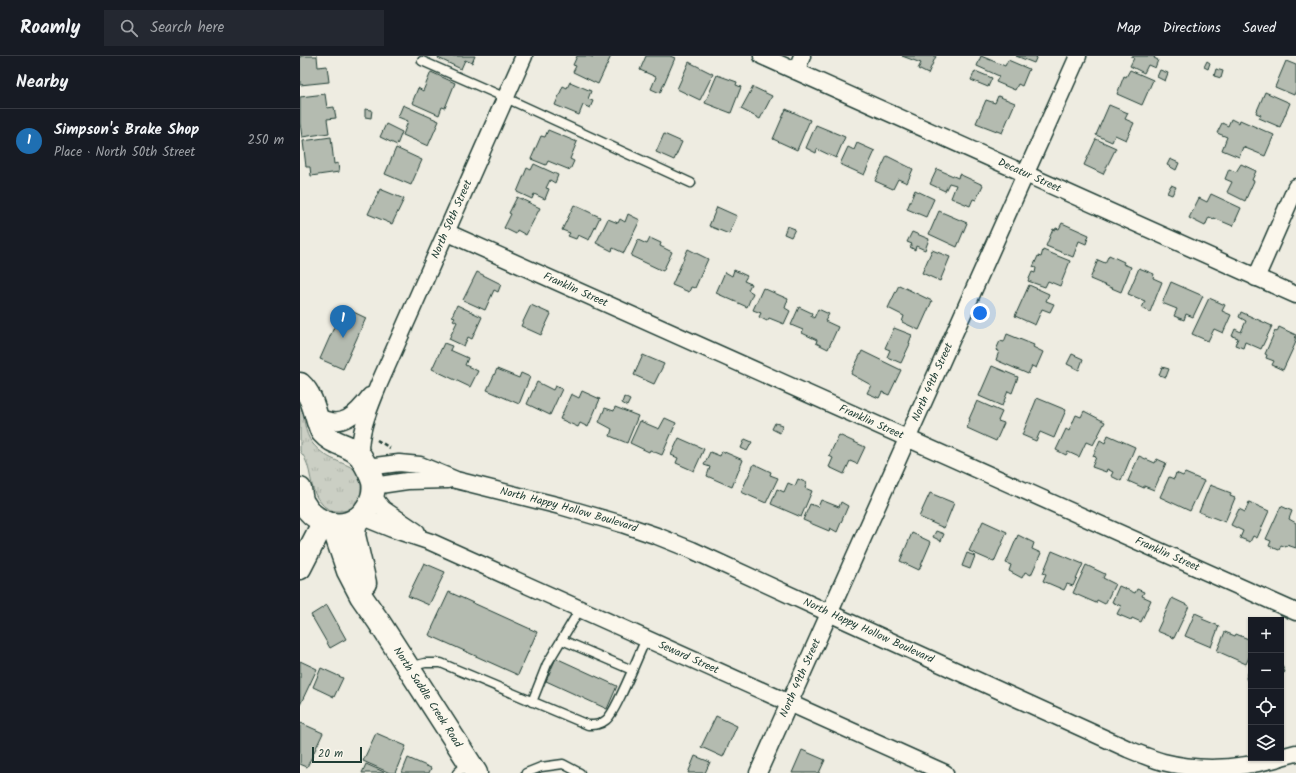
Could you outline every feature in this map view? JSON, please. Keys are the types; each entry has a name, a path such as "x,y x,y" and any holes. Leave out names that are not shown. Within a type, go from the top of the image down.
{"main road":[{"path":"300,384 306,390 322,431 331,440 354,450 362,460 370,475 373,490 370,502 358,518 348,523 339,525 319,519 301,505"},
{"name":"North Saddle Creek Road","path":"358,518 354,535 363,573 379,622"},
{"path":"300,568 320,529 330,523"},
{"name":"North Saddle Creek Road","path":"330,523 348,571 361,596 408,667 467,769"}],"street":[{"name":"North 50th Street","path":"362,460 359,442 379,384 524,56"},
{"name":"Decatur Street","path":"762,56 1296,295"},
{"path":"796,71 802,56"},
{"name":"North 49th Street","path":"758,773 1078,56"},
{"path":"1256,278 1296,187"},
{"name":"Franklin Street","path":"446,232 1296,612"},
{"name":"North 50th Street","path":"317,416 331,422 347,419 360,410 379,384"},
{"name":"North Happy Hollow Boulevard","path":"362,460 375,466 399,463 420,465 456,480 560,506 622,524 692,550 1128,749 1162,761 1199,768 1223,768 1258,764 1269,761"},
{"name":"North Happy Hollow Boulevard","path":"373,490 407,481 456,480"},
{"name":"Seward Street","path":"373,490 383,509 431,542"},
{"name":"Seward Street","path":"358,518 431,542 945,773"},
{"name":"North Happy Hollow Boulevard","path":"1284,757 1296,753"}],"lane":[{"path":"422,61 691,183"},
{"path":"532,702 547,664 580,609"},
{"path":"408,667 425,663 441,663 588,725 598,725 608,720 618,702 646,639"},
{"path":"562,640 632,670"},
{"path":"526,773 541,767 563,764 580,773"}],"green space":[{"path":"300,403 307,434 313,444 332,459 354,469 357,472 361,482 361,491 357,503 350,509 333,511 328,509 317,498 314,492 307,464 300,451"}],"building":[{"path":"300,56 317,56 318,67 327,66 329,82 300,85"},
{"path":"439,56 475,56 472,63 465,60 461,69 438,58"},
{"path":"577,56 611,56 598,84 573,72 576,66 573,65"},
{"path":"646,56 670,56 675,58 660,93 651,89 656,77 640,70"},
{"path":"902,56 936,56 928,74 918,69 921,63"},
{"path":"981,56 1005,66 1008,60 1029,69 1022,86 1018,84 1015,90 996,82 999,76 977,66"},
{"path":"1016,56 1037,56 1034,63"},
{"path":"1132,56 1155,56 1154,58 1158,60 1155,68 1148,65 1144,73 1130,66 1134,58"},
{"path":"1207,61 1210,63 1208,69 1204,67"},
{"path":"1286,61 1296,65 1296,90 1294,95 1275,87"},
{"path":"689,62 713,74 700,100 677,89"},
{"path":"1216,69 1223,71 1221,78 1214,76"},
{"path":"1130,70 1153,80 1142,105 1117,94 1124,76 1126,77"},
{"path":"1160,70 1168,73 1165,81 1157,77"},
{"path":"975,71 992,78 988,87 971,80"},
{"path":"431,72 455,83 445,108 442,107 439,115 412,103 418,88 423,91"},
{"path":"717,75 737,82 736,85 741,87 731,113 705,103"},
{"path":"570,82 591,91 588,99 593,101 590,108 583,105 579,115 555,105 563,86 567,88"},
{"path":"753,87 772,96 760,119 741,109"},
{"path":"1265,92 1290,103 1280,127 1259,118 1261,115 1256,113"},
{"path":"325,94 327,108 334,107 336,118 327,119 329,133 302,137 300,123 300,97"},
{"path":"998,96 1015,103 1002,133 976,123 986,100 995,103"},
{"path":"403,105 439,121 428,146 403,135 408,121 398,117"},
{"path":"1109,105 1128,113 1125,119 1134,123 1126,140 1115,135 1112,142 1096,135"},
{"path":"365,109 372,110 371,118 365,117"},
{"path":"786,109 810,120 797,150 773,139"},
{"path":"1231,119 1239,123 1240,120 1274,135 1265,156 1243,147 1239,157 1222,150 1227,137 1217,133 1222,123 1228,126"},
{"path":"386,124 402,132 397,145 380,137"},
{"path":"816,125 845,137 836,158 817,149 816,153 806,148"},
{"path":"548,130 577,142 570,159 574,161 570,170 548,161 546,165 531,159 541,136 545,137"},
{"path":"664,134 682,142 674,160 656,152"},
{"path":"331,137 334,164 338,163 339,172 311,176 310,167 306,167 303,141"},
{"path":"1096,139 1116,148 1103,174 1084,165"},
{"path":"857,143 875,151 864,175 840,164 848,147 854,150"},
{"path":"396,148 422,160 411,185 385,174"},
{"path":"887,156 913,169 907,183 898,179 893,189 875,181"},
{"path":"1170,159 1179,163 1176,170 1167,165"},
{"path":"534,164 558,175 555,183 550,180 546,188 549,189 545,199 534,194 532,199 517,192 527,168 531,170"},
{"path":"1241,164 1256,171 1252,180 1254,181 1245,201 1227,192 1232,182 1225,179 1229,169 1236,172"},
{"path":"937,169 958,178 959,174 983,185 976,200 973,199 970,206 951,198 956,185 949,183 945,191 930,184"},
{"path":"1171,185 1176,187 1172,195 1167,193"},
{"path":"380,189 404,199 392,224 368,214"},
{"path":"915,190 934,199 926,217 907,209"},
{"path":"1211,194 1241,208 1233,226 1209,217 1205,226 1189,218 1199,198 1207,202"},
{"path":"517,197 540,208 526,235 517,230 516,234 504,228"},
{"path":"574,205 600,217 589,240 578,235 576,239 568,236 570,233 562,230"},
{"path":"717,207 737,216 729,234 709,226"},
{"path":"939,211 967,223 957,247 929,234"},
{"path":"628,214 640,220 624,253 613,248 612,251 596,243 608,219 618,223 620,219 625,222"},
{"path":"1062,223 1089,235 1086,244 1079,241 1073,257 1046,246 1053,229 1059,229"},
{"path":"787,226 795,229 791,237 784,234"},
{"path":"912,232 929,239 925,250 916,246 915,250 910,247 912,244 907,242"},
{"path":"650,238 661,243 660,246 672,252 663,271 631,256 638,240 647,244"},
{"path":"688,249 708,259 695,288 691,287 689,292 672,285"},
{"path":"932,250 950,257 940,281 922,273"},
{"path":"1043,250 1070,261 1060,286 1048,281 1045,287 1028,281 1032,272 1035,273 1036,268 1033,267 1038,256 1041,257"},
{"path":"1109,255 1131,267 1121,292 1090,279 1098,260 1105,263"},
{"path":"1139,268 1154,274 1153,278 1162,282 1150,312 1142,308 1145,301 1128,294"},
{"path":"734,270 747,276 744,281 751,284 748,290 753,293 747,307 716,293 725,272 732,276"},
{"path":"477,272 501,284 498,292 494,290 485,310 463,300"},
{"path":"1171,282 1203,296 1193,317 1186,314 1184,320 1174,316 1177,309 1162,303"},
{"path":"899,285 932,301 919,330 902,322 904,316 888,308"},
{"path":"1029,285 1049,294 1046,301 1054,304 1050,312 1042,309 1035,325 1015,316"},
{"path":"763,288 788,299 785,308 790,311 784,324 769,318 767,321 759,317 761,313 753,310"},
{"path":"1209,298 1225,305 1222,311 1231,315 1223,333 1214,329 1208,341 1192,334"},
{"path":"457,305 482,317 472,339 468,337 464,346 449,339 457,322 453,320 455,317 452,316"},
{"path":"531,305 551,314 541,335 521,326"},
{"path":"343,307 366,318 343,369 320,359"},
{"path":"799,307 812,313 811,316 814,318 818,309 829,314 825,321 838,327 828,349 816,343 817,340 802,333 803,330 791,325"},
{"path":"1241,312 1272,326 1261,349 1245,342 1243,348 1235,345 1238,338 1232,336 1235,329 1241,332 1246,321 1239,317"},
{"path":"1279,327 1296,335 1296,342 1283,370 1272,365 1274,361 1266,358 1267,355 1265,354 1275,331 1277,332"},
{"path":"894,328 912,335 910,344 901,363 887,357 890,350 885,348"},
{"path":"1007,334 1034,345 1033,347 1043,352 1036,368 1032,366 1028,374 996,360 999,351 996,350 1000,341 1004,342"},
{"path":"444,343 452,346 450,350 468,358 465,365 478,371 470,387 432,369"},
{"path":"862,351 901,370 889,395 882,392 879,398 867,393 871,385 851,374"},
{"path":"1072,354 1083,359 1079,370 1067,364"},
{"path":"643,355 664,364 654,384 634,375"},
{"path":"992,366 1018,377 1012,393 1008,391 1002,406 979,396"},
{"path":"1162,367 1169,369 1166,377 1159,375"},
{"path":"497,369 519,378 521,373 530,377 519,404 487,390"},
{"path":"537,382 553,390 555,386 562,389 550,415 527,404"},
{"path":"582,391 600,399 588,427 580,423 578,427 560,419 571,394 579,398"},
{"path":"624,397 630,400 627,406 622,403"},
{"path":"1037,398 1066,410 1054,438 1040,432 1036,441 1022,435"},
{"path":"977,401 1002,412 998,421 1004,423 996,441 967,428 969,419"},
{"path":"615,407 638,416 627,443 610,436 612,429 599,422 605,408 614,411"},
{"path":"1084,411 1105,422 1093,445 1086,442 1079,457 1068,452 1066,455 1056,450 1066,429 1069,431 1076,415 1081,417"},
{"path":"665,418 676,423 662,455 650,450 649,452 630,443 640,421 659,429"},
{"path":"775,423 783,425 780,433 772,429"},
{"path":"839,435 865,447 857,464 850,461 844,474 829,467 833,458 829,456"},
{"path":"1108,435 1135,447 1121,481 1111,476 1113,472 1107,469 1106,472 1092,467 1096,457 1093,456 1100,440 1105,443"},
{"path":"679,438 704,449 694,471 676,463 678,458 671,455"},
{"path":"745,439 752,442 747,451 741,448"},
{"path":"722,451 743,460 732,487 707,476 710,467 704,465 710,452 720,456"},
{"path":"1139,456 1155,463 1157,459 1166,463 1154,490 1144,486 1144,488 1128,481"},
{"path":"754,464 771,472 770,475 778,478 766,503 741,492"},
{"path":"1176,473 1183,476 1185,473 1204,481 1190,511 1160,497 1169,477 1174,479"},
{"path":"798,479 807,483 805,488 812,491 801,517 771,504 777,489 784,492 788,483 795,486"},
{"path":"1210,485 1231,493 1230,496 1235,498 1225,522 1199,512"},
{"path":"930,493 954,503 944,528 919,517"},
{"path":"821,500 839,507 841,502 848,506 837,532 830,528 829,531 803,520 810,504 818,507"},
{"path":"1249,502 1269,511 1257,538 1253,536 1250,542 1240,538 1243,531 1231,525 1239,509 1245,512"},
{"path":"1281,506 1292,511 1289,519 1296,523 1296,548 1281,545 1279,550 1269,546 1271,541 1266,539"},
{"path":"983,521 1007,532 994,562 969,551"},
{"path":"936,531 944,534 941,541 933,537"},
{"path":"912,533 931,542 919,570 900,561"},
{"path":"1018,535 1034,543 1032,549 1041,553 1031,575 1025,572 1022,578 1009,571 1011,565 1006,563"},
{"path":"1052,551 1083,564 1073,586 1067,584 1064,590 1043,581 1046,574 1043,573"},
{"path":"967,553 975,556 970,569 962,566"},
{"path":"424,563 445,572 429,605 408,596"},
{"path":"1086,565 1105,574 1103,578 1115,584 1105,604 1097,600 1096,603 1073,593"},
{"path":"1119,586 1135,593 1137,589 1144,592 1142,596 1151,600 1141,622 1132,618 1131,620 1117,614 1121,606 1112,602"},
{"path":"449,592 537,632 518,675 429,635"},
{"path":"1172,598 1189,606 1174,638 1157,631"},
{"path":"327,605 346,639 330,648 311,615"},
{"path":"1195,613 1204,617 1202,619 1219,626 1211,647 1185,636"},
{"path":"1225,632 1235,636 1236,634 1248,639 1248,660 1246,664 1217,651"},
{"path":"556,658 617,686 607,709 546,681"},
{"path":"300,661 317,669 300,705"},
{"path":"321,668 343,678 334,697 313,687"},
{"path":"716,716 737,726 723,757 701,747"},
{"path":"301,723 323,733 307,767 300,764"},
{"path":"376,733 406,746 395,773 390,773 363,761"},
{"path":"802,750 825,760 819,773 792,773"},
{"path":"695,756 710,762 705,773 688,773"},
{"path":"408,758 431,768 429,773 402,773"},
{"path":"366,764 384,772 384,773 362,773"}],"place":[{"name":"Simpson's Brake Shop","path":"343,338"}]}
